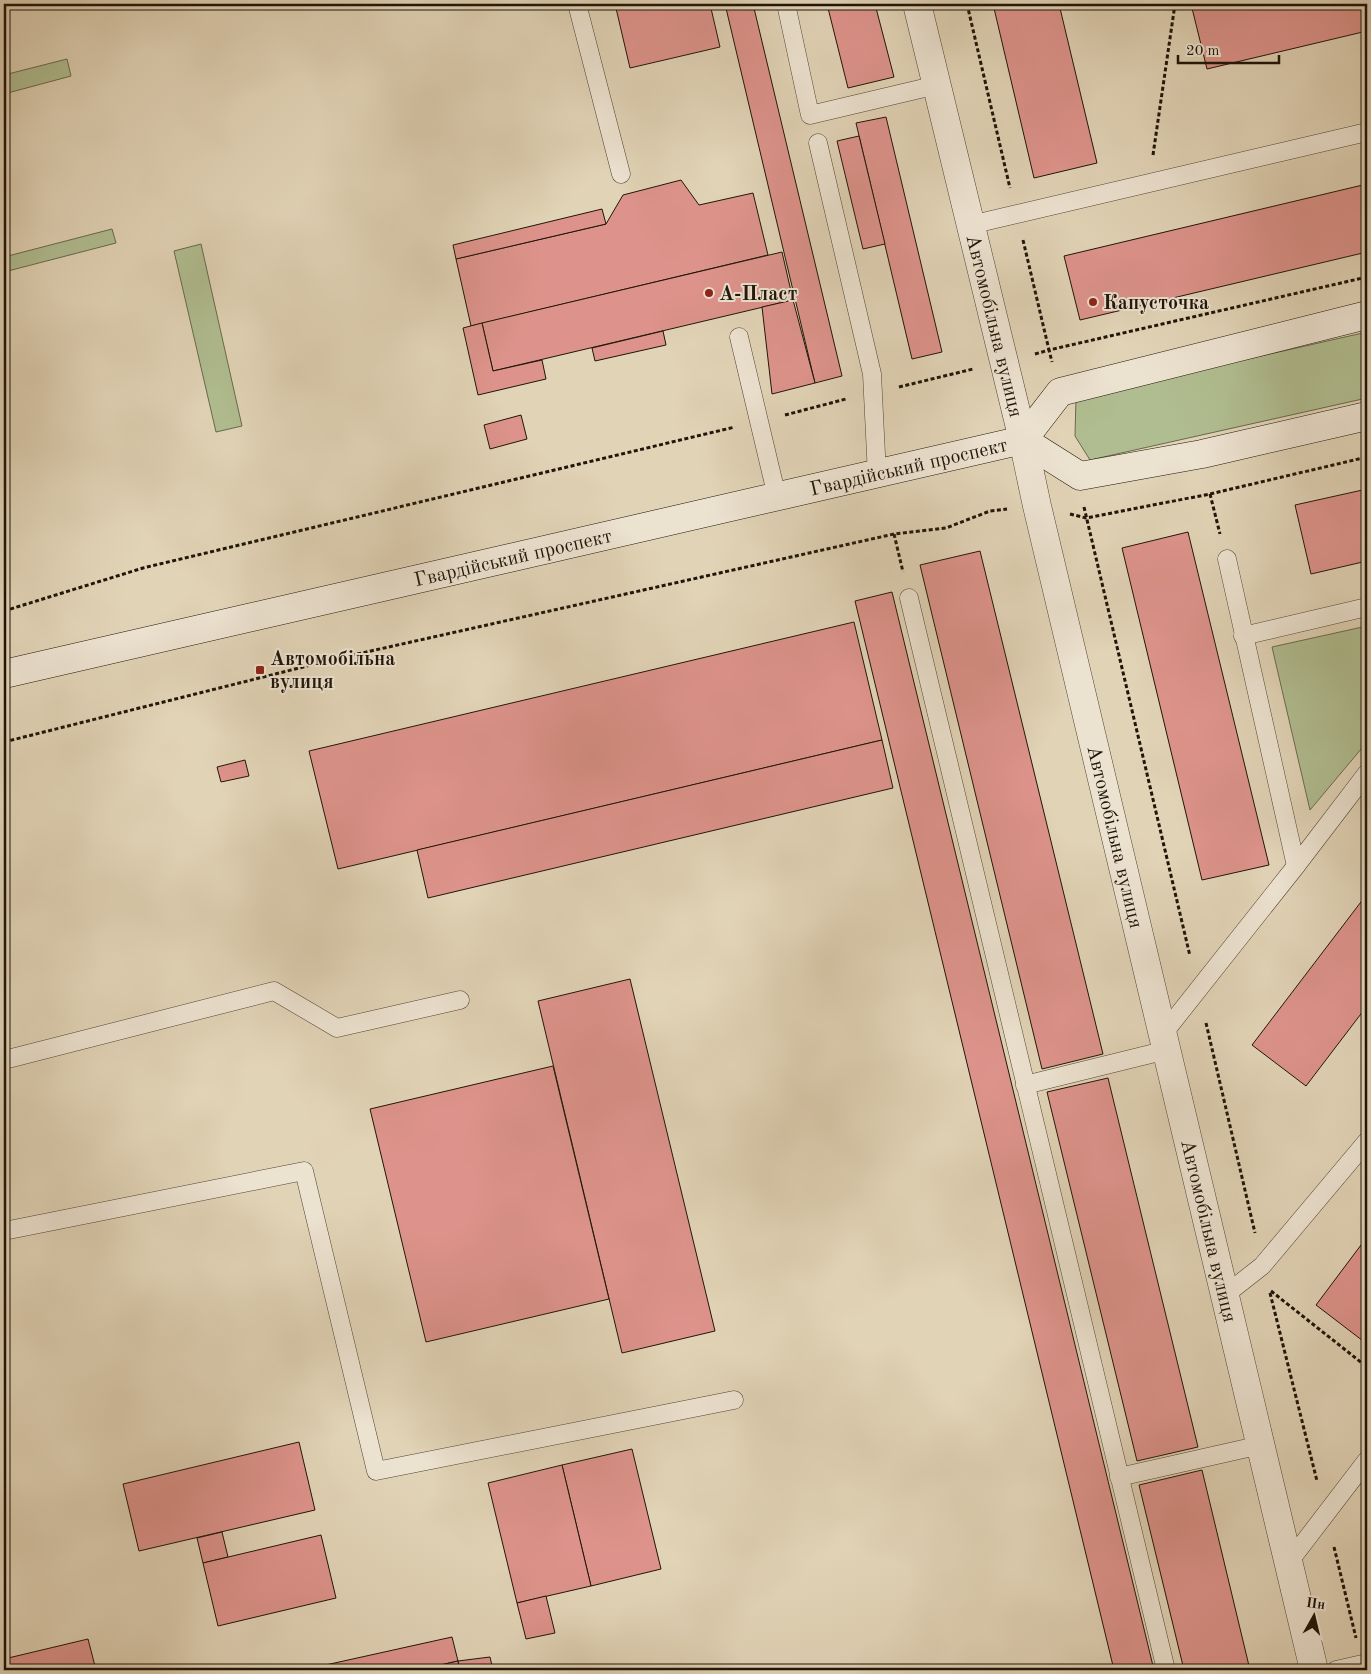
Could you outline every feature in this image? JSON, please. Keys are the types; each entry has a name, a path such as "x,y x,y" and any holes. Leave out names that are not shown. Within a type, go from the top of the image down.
{"main road":[{"name":"Автомобільна вулиця","path":"918,4 1314,1670"},
{"name":"Гвардійський проспект","path":"4,674 878,475 1023,440 1060,392 1367,315"},
{"name":"Гвардійський проспект","path":"1023,440 1080,476 1202,454 1367,416"}],"lane":[{"path":"577,4 621,174"},
{"path":"786,4 810,115 937,85"},
{"path":"970,226 1367,132"},
{"path":"818,143 872,374 878,475"},
{"path":"739,337 777,498"},
{"path":"1226,559 1296,866"},
{"path":"909,598 1166,1670"},
{"path":"1243,636 1367,607"},
{"path":"1025,1084 1165,1042 1198,990 1367,773"},
{"path":"4,1060 274,991 337,1028 460,1000"},
{"path":"1225,1295 1262,1266 1367,1141"},
{"path":"4,1231 304,1171 376,1471 734,1400"},
{"path":"1119,1477 1261,1445"},
{"path":"1289,1562 1367,1460"},
{"path":"1336,1670 1365,1663"}],"path":[{"path":"967,4 1049,350"},
{"path":"1150,183 1175,4"},
{"path":"4,611 143,568 1049,350 1367,277"},
{"path":"4,742 335,658 894,534 946,528 990,511 1037,506 1086,518 1210,494 1367,457"},
{"path":"1210,494 1226,559"},
{"path":"1086,518 1262,1266"},
{"path":"894,534 909,598"},
{"path":"1365,1663 1269,1289 1367,1366"}],"green space":[{"path":"67,59 71,76 4,94 4,75"},
{"path":"112,229 116,243 4,272 4,257"},
{"path":"201,244 242,426 216,432 174,251"},
{"path":"1367,332 1367,398 1090,460 1075,436 1076,398"},
{"path":"1367,626 1367,742 1310,810 1272,647"}],"building":[{"path":"615,4 710,4 720,47 630,68"},
{"path":"725,4 753,4 842,376 815,383"},
{"path":"827,4 875,4 894,77 848,88"},
{"path":"993,4 1059,4 1097,163 1034,178"},
{"path":"1191,4 1367,4 1367,31 1207,69"},
{"path":"886,117 942,352 912,359 856,123"},
{"path":"859,136 885,244 863,249 837,141"},
{"path":"681,180 699,205 753,193 768,255 471,326 456,259 606,224 623,195"},
{"path":"1367,184 1367,252 1080,320 1064,256"},
{"path":"602,209 606,224 456,259 453,245"},
{"path":"782,252 793,300 493,371 482,323"},
{"path":"793,300 815,383 772,394 762,307"},
{"path":"482,323 493,371 542,360 546,379 478,395 463,328"},
{"path":"663,331 666,345 595,361 592,348"},
{"path":"521,415 527,439 490,449 484,425"},
{"path":"1367,489 1367,561 1311,574 1295,505"},
{"path":"1188,532 1269,865 1202,880 1122,548"},
{"path":"980,551 1103,1054 1042,1069 920,565"},
{"path":"892,592 1154,1670 1114,1670 855,601"},
{"path":"854,622 882,740 338,869 309,751"},
{"path":"882,740 893,788 428,898 417,850"},
{"path":"245,760 249,776 221,782 217,767"},
{"path":"1367,894 1367,1006 1306,1086 1252,1045"},
{"path":"630,979 715,1331 622,1353 538,1001"},
{"path":"553,1066 609,1299 426,1342 370,1109"},
{"path":"1108,1078 1198,1447 1137,1461 1047,1092"},
{"path":"1367,1237 1367,1344 1316,1305"},
{"path":"299,1442 315,1510 139,1551 123,1484"},
{"path":"632,1449 661,1569 591,1586 562,1465"},
{"path":"562,1465 591,1586 517,1603 488,1483"},
{"path":"1202,1470 1250,1670 1184,1670 1139,1485"},
{"path":"222,1532 228,1557 203,1563 197,1538"},
{"path":"321,1535 336,1598 218,1626 203,1563"},
{"path":"546,1596 555,1633 526,1639 517,1603"},
{"path":"452,1637 458,1661 419,1670 303,1670"},
{"path":"88,1639 96,1670 4,1670 4,1659"},
{"path":"490,1657 493,1670 460,1670 458,1661"},
{"path":"458,1661 459,1670 419,1670"}],"place":[{"name":"А-Пласт","path":"709,293"},
{"name":"Капусточка","path":"1093,302"},
{"name":"Автомобільна вулиця","path":"260,670"}]}
